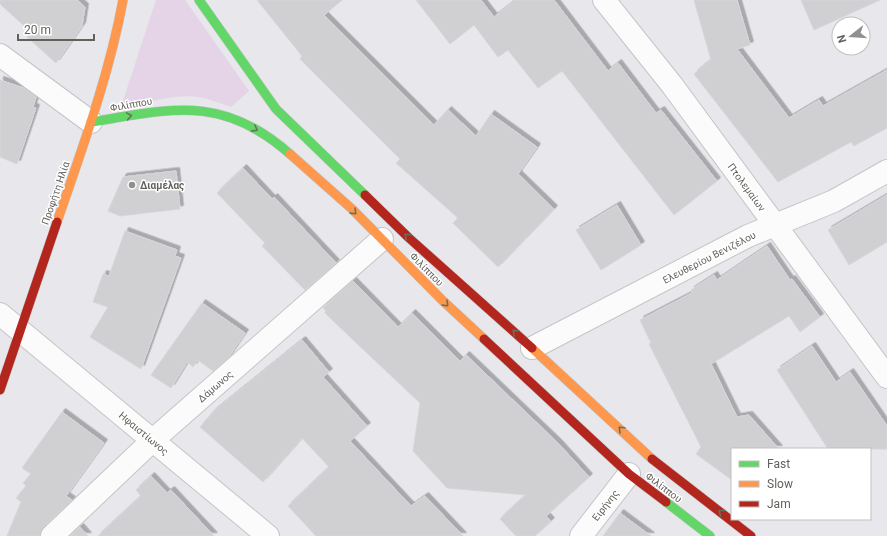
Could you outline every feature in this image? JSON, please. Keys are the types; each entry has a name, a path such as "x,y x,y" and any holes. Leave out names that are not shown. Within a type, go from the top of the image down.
{"street":[{"name":"Προφήτη Ηλία","path":"0,390 91,122 117,33 123,0"},
{"name":"Φιλίππου","path":"199,0 276,108 409,238 532,348 660,466 752,536"},
{"name":"Πτολεμαίων","path":"604,0 672,85 887,377"},
{"path":"0,55 91,122"},
{"name":"Φιλίππου","path":"91,122 175,109 211,111 229,116 272,138 352,209 448,305 629,474 710,536"},
{"name":"Ελευθερίου Βενιζέλου","path":"532,348 748,236 834,201 887,171"},
{"name":"Δάμωνος","path":"52,536 153,440 382,239"},
{"name":"Ηφαιστίωνος","path":"0,314 268,536"},
{"name":"Ειρήνης","path":"581,536 629,474"}],"shaded area":[{"path":"156,0 185,0 249,91 231,107 198,97 178,96 120,110"}],"building":[{"path":"0,0 77,0 85,7 82,26 56,63 27,37 31,32 0,4"},
{"path":"257,0 342,0 324,15 434,125 448,110 476,136 491,114 537,147 518,174 554,209 498,267 453,223 458,218 396,163 400,159 300,59 302,56"},
{"path":"416,0 481,0 494,17 516,0 554,0 608,71 618,63 656,113 661,110 717,181 674,215 562,71 538,88 508,50 498,57 474,25 450,44"},
{"path":"694,0 737,0 750,45 737,49 789,118 819,100 823,106 887,70 887,128 854,146 851,142 778,182 694,74 711,60"},
{"path":"801,0 880,0 845,16 831,16 831,22 814,30"},
{"path":"0,80 24,88 36,97 33,107 36,108 17,164 0,157"},
{"path":"243,168 272,199 274,197 336,263 305,290 262,246 265,243 217,193"},
{"path":"176,171 180,209 120,216 108,211 123,177"},
{"path":"887,195 887,242 849,265 828,230"},
{"path":"617,205 641,245 601,270 576,230"},
{"path":"125,231 177,250 175,256 181,258 141,369 90,337 108,307 93,302 103,274 109,276"},
{"path":"767,246 790,280 792,279 820,317 800,332 789,316 711,364 737,417 749,415 778,448 731,448 731,479 696,454 701,447 649,344 651,343 640,320 692,293 691,290 714,275 717,280"},
{"path":"353,281 398,327 412,313 460,361 466,355 558,443 589,477 546,516 551,521 535,536 516,536 500,519 526,495 447,488 413,451 420,403 325,313 326,311 323,308"},
{"path":"202,303 245,333 228,358 213,371 198,360 193,367 187,362 171,388 151,375"},
{"path":"302,340 329,372 323,377 367,426 350,441 411,506 425,496 463,536 316,536 288,506 329,467 302,438 263,482 200,427 213,412"},
{"path":"812,346 836,382 850,372 887,426 887,449 827,448 777,370"},
{"path":"62,412 104,443 66,496 72,500 43,527 40,536 7,536 21,502 16,498 26,486 23,483 31,474 22,468"},
{"path":"151,476 167,493 171,490 214,536 98,536 141,496 136,490"},
{"path":"620,513 651,536 603,536"},
{"path":"80,527 88,536 70,536"}],"traffic: fast":[{"path":"199,0 276,109 365,195"},
{"path":"91,122 147,113 172,111 195,111 219,114 242,122 265,135 290,154"},
{"path":"666,502 710,536"}],"traffic: slow":[{"path":"57,222 103,84 123,0"},
{"path":"290,154 352,209 442,300 484,339"},
{"path":"532,348 652,459"}],"traffic: jam":[{"path":"365,195 409,238 532,348"},
{"path":"0,390 57,222"},
{"path":"484,339 629,474 666,502"},
{"path":"652,459 751,536"}],"place":[{"name":"Διαμέλας","path":"132,185"}]}
